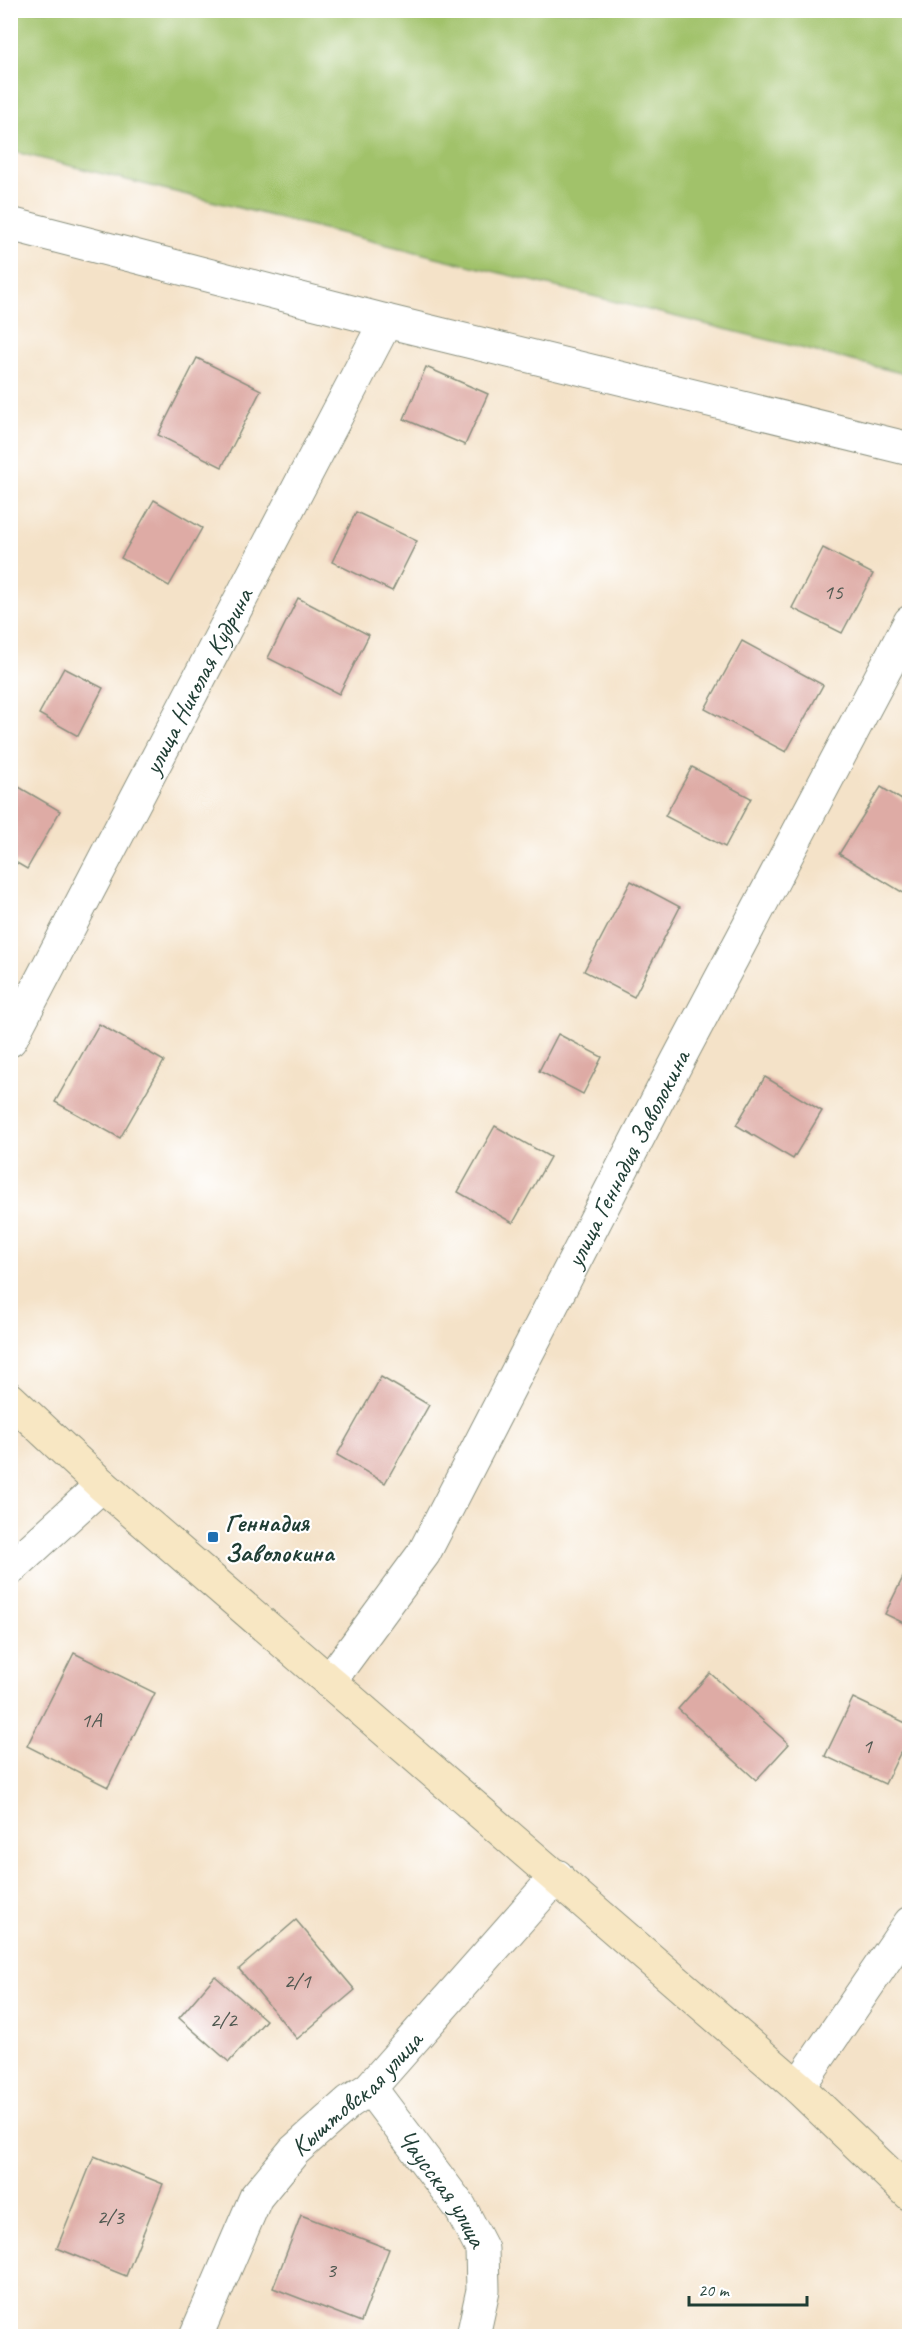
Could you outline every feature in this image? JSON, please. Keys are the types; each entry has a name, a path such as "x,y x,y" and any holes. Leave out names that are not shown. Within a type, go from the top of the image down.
{"main road":[{"path":"10,1398 102,1485 557,1876 798,2087 909,2194"}],"street":[{"path":"10,224 386,321 909,449"},
{"name":"улица Николая Кудрина","path":"10,1040 386,321"},
{"name":"улица Геннадия Заволокина","path":"329,1682 424,1553 909,622"},
{"path":"10,1569 102,1485"},
{"name":"Кыштовская улица","path":"196,2337 256,2197 294,2151 349,2102 370,2088 557,1876"},
{"path":"798,2087 909,1923"},
{"name":"Чаусская улица","path":"370,2088 460,2207 482,2248 483,2290 473,2337"}],"green space":[{"path":"11,10 909,11 909,375 11,151"}],"building":[{"path":"197,358 261,390 222,467 158,435"},
{"path":"426,367 488,394 465,445 404,419"},
{"path":"154,500 202,528 169,586 121,558"},
{"path":"356,512 417,541 392,591 332,562"},
{"path":"823,548 873,574 842,633 792,608"},
{"path":"298,598 369,635 339,694 268,658"},
{"path":"742,641 823,685 786,752 705,709"},
{"path":"64,668 103,688 78,736 39,714"},
{"path":"692,767 751,798 725,847 665,816"},
{"path":"12,783 60,811 27,869 10,859"},
{"path":"881,787 910,805 910,897 839,854"},
{"path":"631,881 680,907 634,997 584,971"},
{"path":"99,1024 164,1061 120,1138 55,1102"},
{"path":"558,1034 602,1057 583,1094 539,1071"},
{"path":"765,1077 822,1111 793,1159 736,1125"},
{"path":"495,1126 550,1157 513,1223 458,1192"},
{"path":"381,1377 429,1405 385,1483 337,1455"},
{"path":"910,1563 910,1626 885,1614"},
{"path":"74,1653 155,1693 108,1787 27,1746"},
{"path":"710,1673 789,1744 756,1780 678,1709"},
{"path":"853,1698 910,1725 910,1733 885,1784 825,1756"},
{"path":"296,1920 355,1990 297,2039 239,1969"},
{"path":"215,1976 266,2020 229,2062 179,2018"},
{"path":"94,2156 163,2184 126,2276 57,2248"},
{"path":"301,2215 389,2249 361,2322 273,2288"}],"place":[{"name":"Геннадия Заволокина","path":"213,1537"}]}
